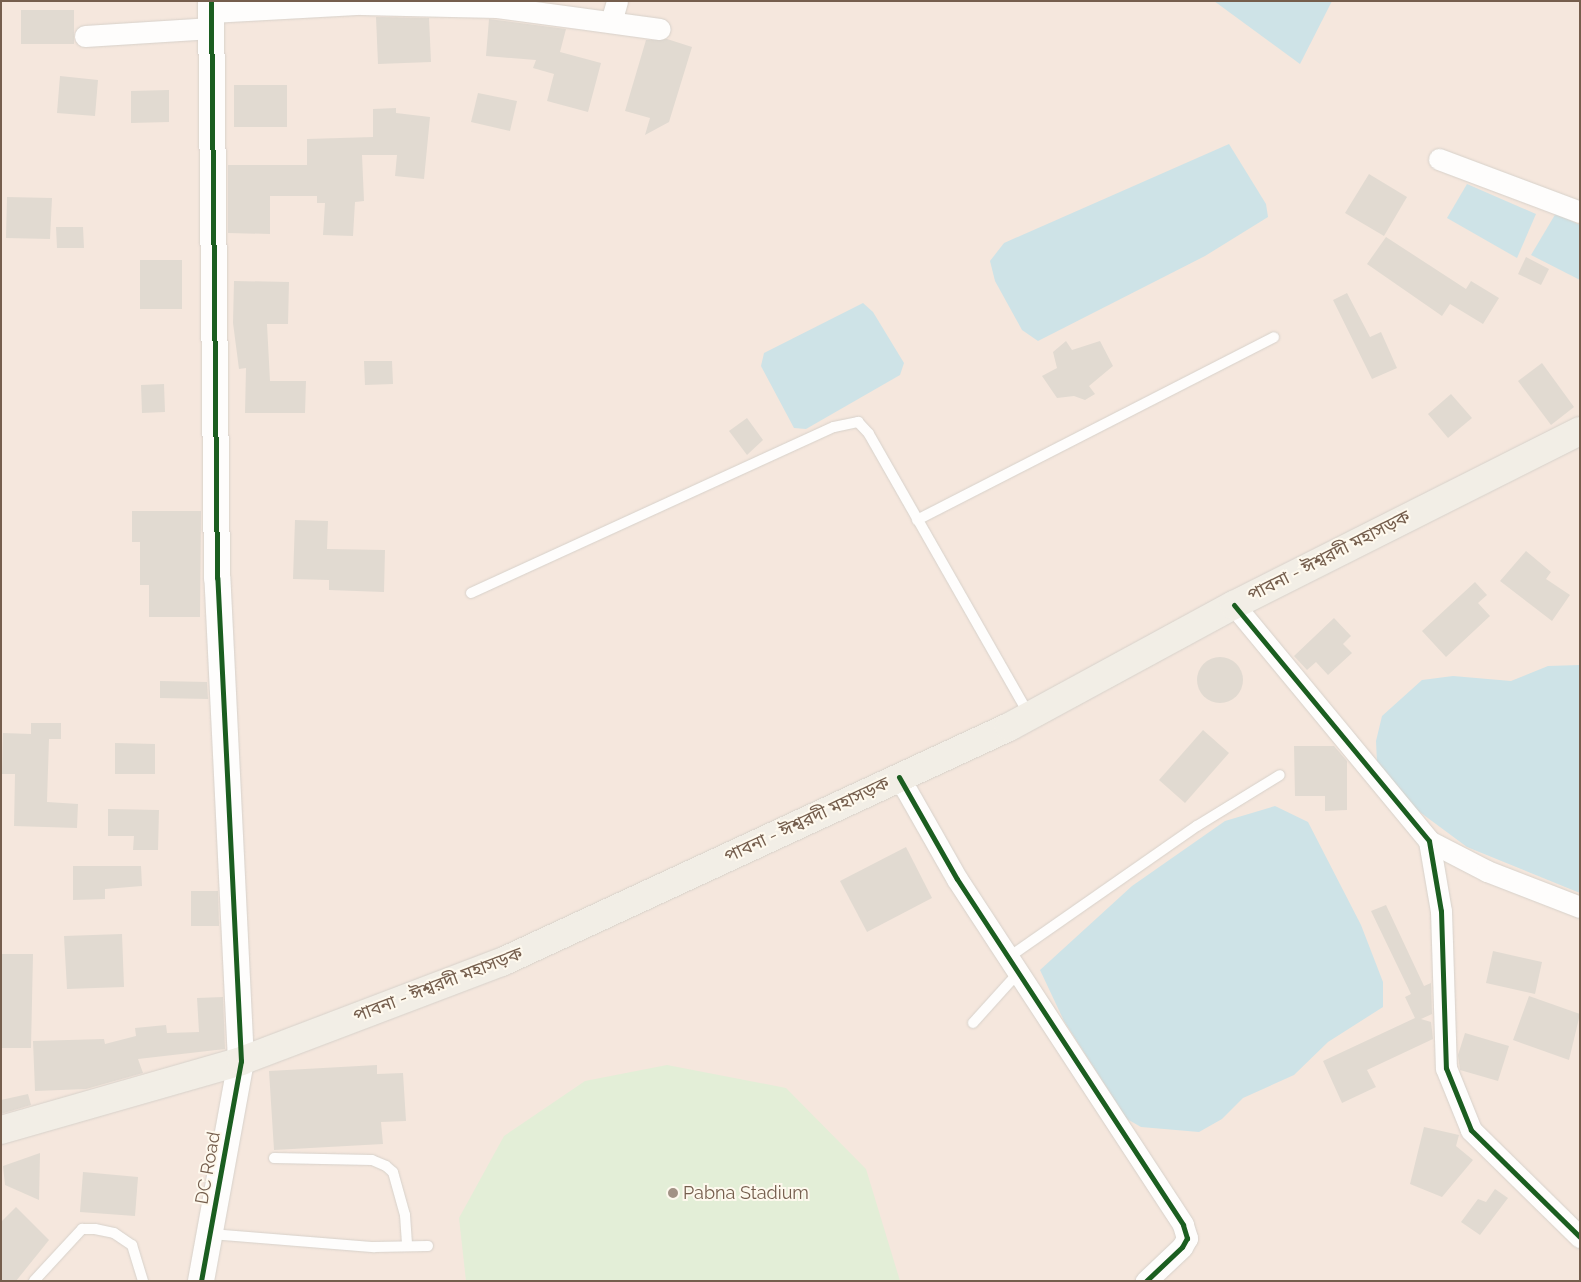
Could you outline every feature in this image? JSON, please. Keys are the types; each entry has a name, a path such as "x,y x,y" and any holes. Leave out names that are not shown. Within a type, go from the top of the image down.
{"main road":[{"name":"পাবনা - ঈশ্বরদী মহাসড়ক","path":"1,1130 241,1061 502,962 1030,716 1234,605 1580,431"}],"street":[{"path":"611,22 617,1"},
{"path":"85,36 212,14 396,4 497,7 660,29"},
{"name":"DC Road","path":"201,1281 241,1061 218,578 212,14"},
{"path":"1439,159 1580,212"},
{"path":"1234,605 1429,841 1487,871 1580,907"},
{"path":"899,777 957,879 1183,1226 1187,1238 1182,1247 1146,1281"},
{"path":"1429,841 1441,911 1450,1077 1470,1130 1580,1237"}],"lane":[{"path":"917,520 1274,337"},
{"path":"471,593 834,427 858,422 869,434 1030,716"},
{"path":"973,1023 1014,964 1197,826 1280,775"},
{"path":"274,1158 372,1160 386,1166 393,1172 405,1215 407,1246"},
{"path":"34,1281 82,1229 95,1229 114,1233 132,1245 143,1281"},
{"path":"210,1234 428,1246"}],"shaded area":[{"path":"1,1 1580,1 1580,1281 1,1281"},
{"path":"1214,1 1332,1 1300,64"},
{"path":"1229,144 1266,204 1268,217 1205,256 1038,341 1022,330 995,281 990,261 1004,243"},
{"path":"1467,184 1536,214 1517,258 1447,218"},
{"path":"1556,213 1580,225 1580,280 1531,255"},
{"path":"863,303 873,312 904,363 900,375 806,429 794,428 761,366 764,353"},
{"path":"1580,665 1580,893 1467,847 1413,807 1377,762 1376,741 1382,716 1422,680 1453,676 1511,681 1548,666"},
{"path":"1275,806 1308,822 1361,925 1383,982 1383,1007 1328,1042 1294,1075 1243,1098 1222,1119 1199,1132 1141,1127 1127,1119 1064,1021 1040,970 1132,886 1225,821"}],"green space":[{"name":"Pabna Stadium","path":"667,1065 786,1088 866,1169 900,1281 466,1281 459,1218 504,1136 585,1081"}],"building":[{"path":"21,10 74,10 74,44 21,44"},
{"path":"376,17 429,18 431,62 378,64"},
{"path":"489,19 566,29 560,52 601,63 588,112 547,101 554,74 533,68 536,60 486,56"},
{"path":"667,39 692,47 669,122 645,135 650,118 625,111 646,40"},
{"path":"60,76 98,80 95,116 57,113"},
{"path":"234,85 287,85 287,127 234,127"},
{"path":"169,90 169,122 131,123 131,91"},
{"path":"478,93 517,101 510,131 471,122"},
{"path":"396,108 396,113 430,117 424,179 395,176 397,155 362,155 364,201 355,202 353,236 323,235 325,203 317,203 317,196 270,196 270,234 228,233 228,165 307,165 307,139 373,137 373,109"},
{"path":"1369,174 1407,197 1384,236 1345,213"},
{"path":"7,197 52,198 50,239 6,238"},
{"path":"56,227 83,227 84,248 57,248"},
{"path":"1386,237 1466,289 1471,281 1499,298 1483,324 1450,304 1442,316 1367,264"},
{"path":"1526,257 1549,269 1541,285 1518,274"},
{"path":"140,260 182,260 182,309 140,309"},
{"path":"234,281 289,282 288,324 267,324 270,381 306,381 305,413 245,413 246,368 239,369 233,323"},
{"path":"1347,293 1370,337 1381,332 1397,368 1372,379 1333,300"},
{"path":"1066,341 1072,350 1100,341 1113,366 1089,386 1095,394 1085,400 1074,396 1057,398 1042,376 1057,368 1053,352"},
{"path":"364,361 392,361 393,384 365,385"},
{"path":"1542,363 1574,407 1551,425 1518,381"},
{"path":"164,384 165,412 142,413 141,385"},
{"path":"1451,394 1472,418 1448,438 1428,414"},
{"path":"747,418 763,440 747,455 729,431"},
{"path":"132,511 201,511 200,617 149,617 149,585 140,585 140,542 132,542"},
{"path":"295,520 328,521 327,549 385,550 384,592 329,590 329,580 293,579"},
{"path":"1526,551 1551,572 1546,579 1570,595 1552,621 1500,581"},
{"path":"1475,582 1487,595 1478,603 1490,616 1446,657 1422,631"},
{"path":"1334,618 1351,636 1343,644 1352,653 1328,675 1316,662 1307,670 1294,656"},
{"path":"1220,657 1233,661 1239,667 1243,680 1239,693 1233,699 1220,703 1207,699 1201,693 1197,680 1201,667 1207,661"},
{"path":"160,681 207,682 208,699 160,698"},
{"path":"31,723 61,723 61,739 49,739 47,802 78,804 77,828 14,826 15,774 2,774 3,733 31,734"},
{"path":"1203,730 1229,753 1185,803 1159,780"},
{"path":"115,743 155,744 155,774 115,774"},
{"path":"1294,746 1334,746 1347,761 1347,810 1325,811 1325,796 1295,796"},
{"path":"108,809 159,810 158,850 133,850 134,836 108,836"},
{"path":"906,847 932,898 867,932 840,881"},
{"path":"73,866 141,866 142,886 105,889 105,899 73,900"},
{"path":"191,891 218,891 219,926 191,926"},
{"path":"1386,905 1424,986 1431,983 1432,1014 1421,1019 1431,1022 1433,1039 1367,1070 1376,1087 1342,1103 1323,1061 1415,1018 1405,997 1411,994 1371,911"},
{"path":"122,934 124,987 67,989 64,936"},
{"path":"1493,951 1542,962 1535,994 1486,983"},
{"path":"2,954 33,954 31,1048 1,1048"},
{"path":"1529,996 1580,1014 1569,1060 1513,1040"},
{"path":"223,997 225,1049 138,1059 143,1073 86,1089 35,1091 33,1041 104,1039 105,1044 136,1036 135,1028 166,1025 167,1033 199,1032 197,998"},
{"path":"1465,1033 1509,1046 1498,1081 1460,1070 1458,1055"},
{"path":"377,1065 377,1074 403,1073 406,1121 381,1122 383,1144 274,1150 269,1071"},
{"path":"28,1094 31,1105 1,1114 1,1100"},
{"path":"1424,1127 1459,1135 1456,1146 1473,1160 1442,1197 1410,1184"},
{"path":"40,1153 39,1200 5,1185 3,1166"},
{"path":"83,1172 138,1177 135,1216 80,1212"},
{"path":"1495,1189 1508,1198 1480,1235 1461,1222 1478,1199 1486,1202"},
{"path":"16,1207 49,1240 16,1281 1,1281 1,1222"}],"cycle path":[{"path":"201,1281 241,1061 217,578 211,1"},
{"path":"1234,605 1429,841 1441,911 1446,1068 1471,1130 1580,1237"},
{"path":"899,777 957,879 1183,1225 1187,1238 1182,1247 1146,1281"}],"place":[{"name":"Pabna Stadium","path":"673,1193"}]}
